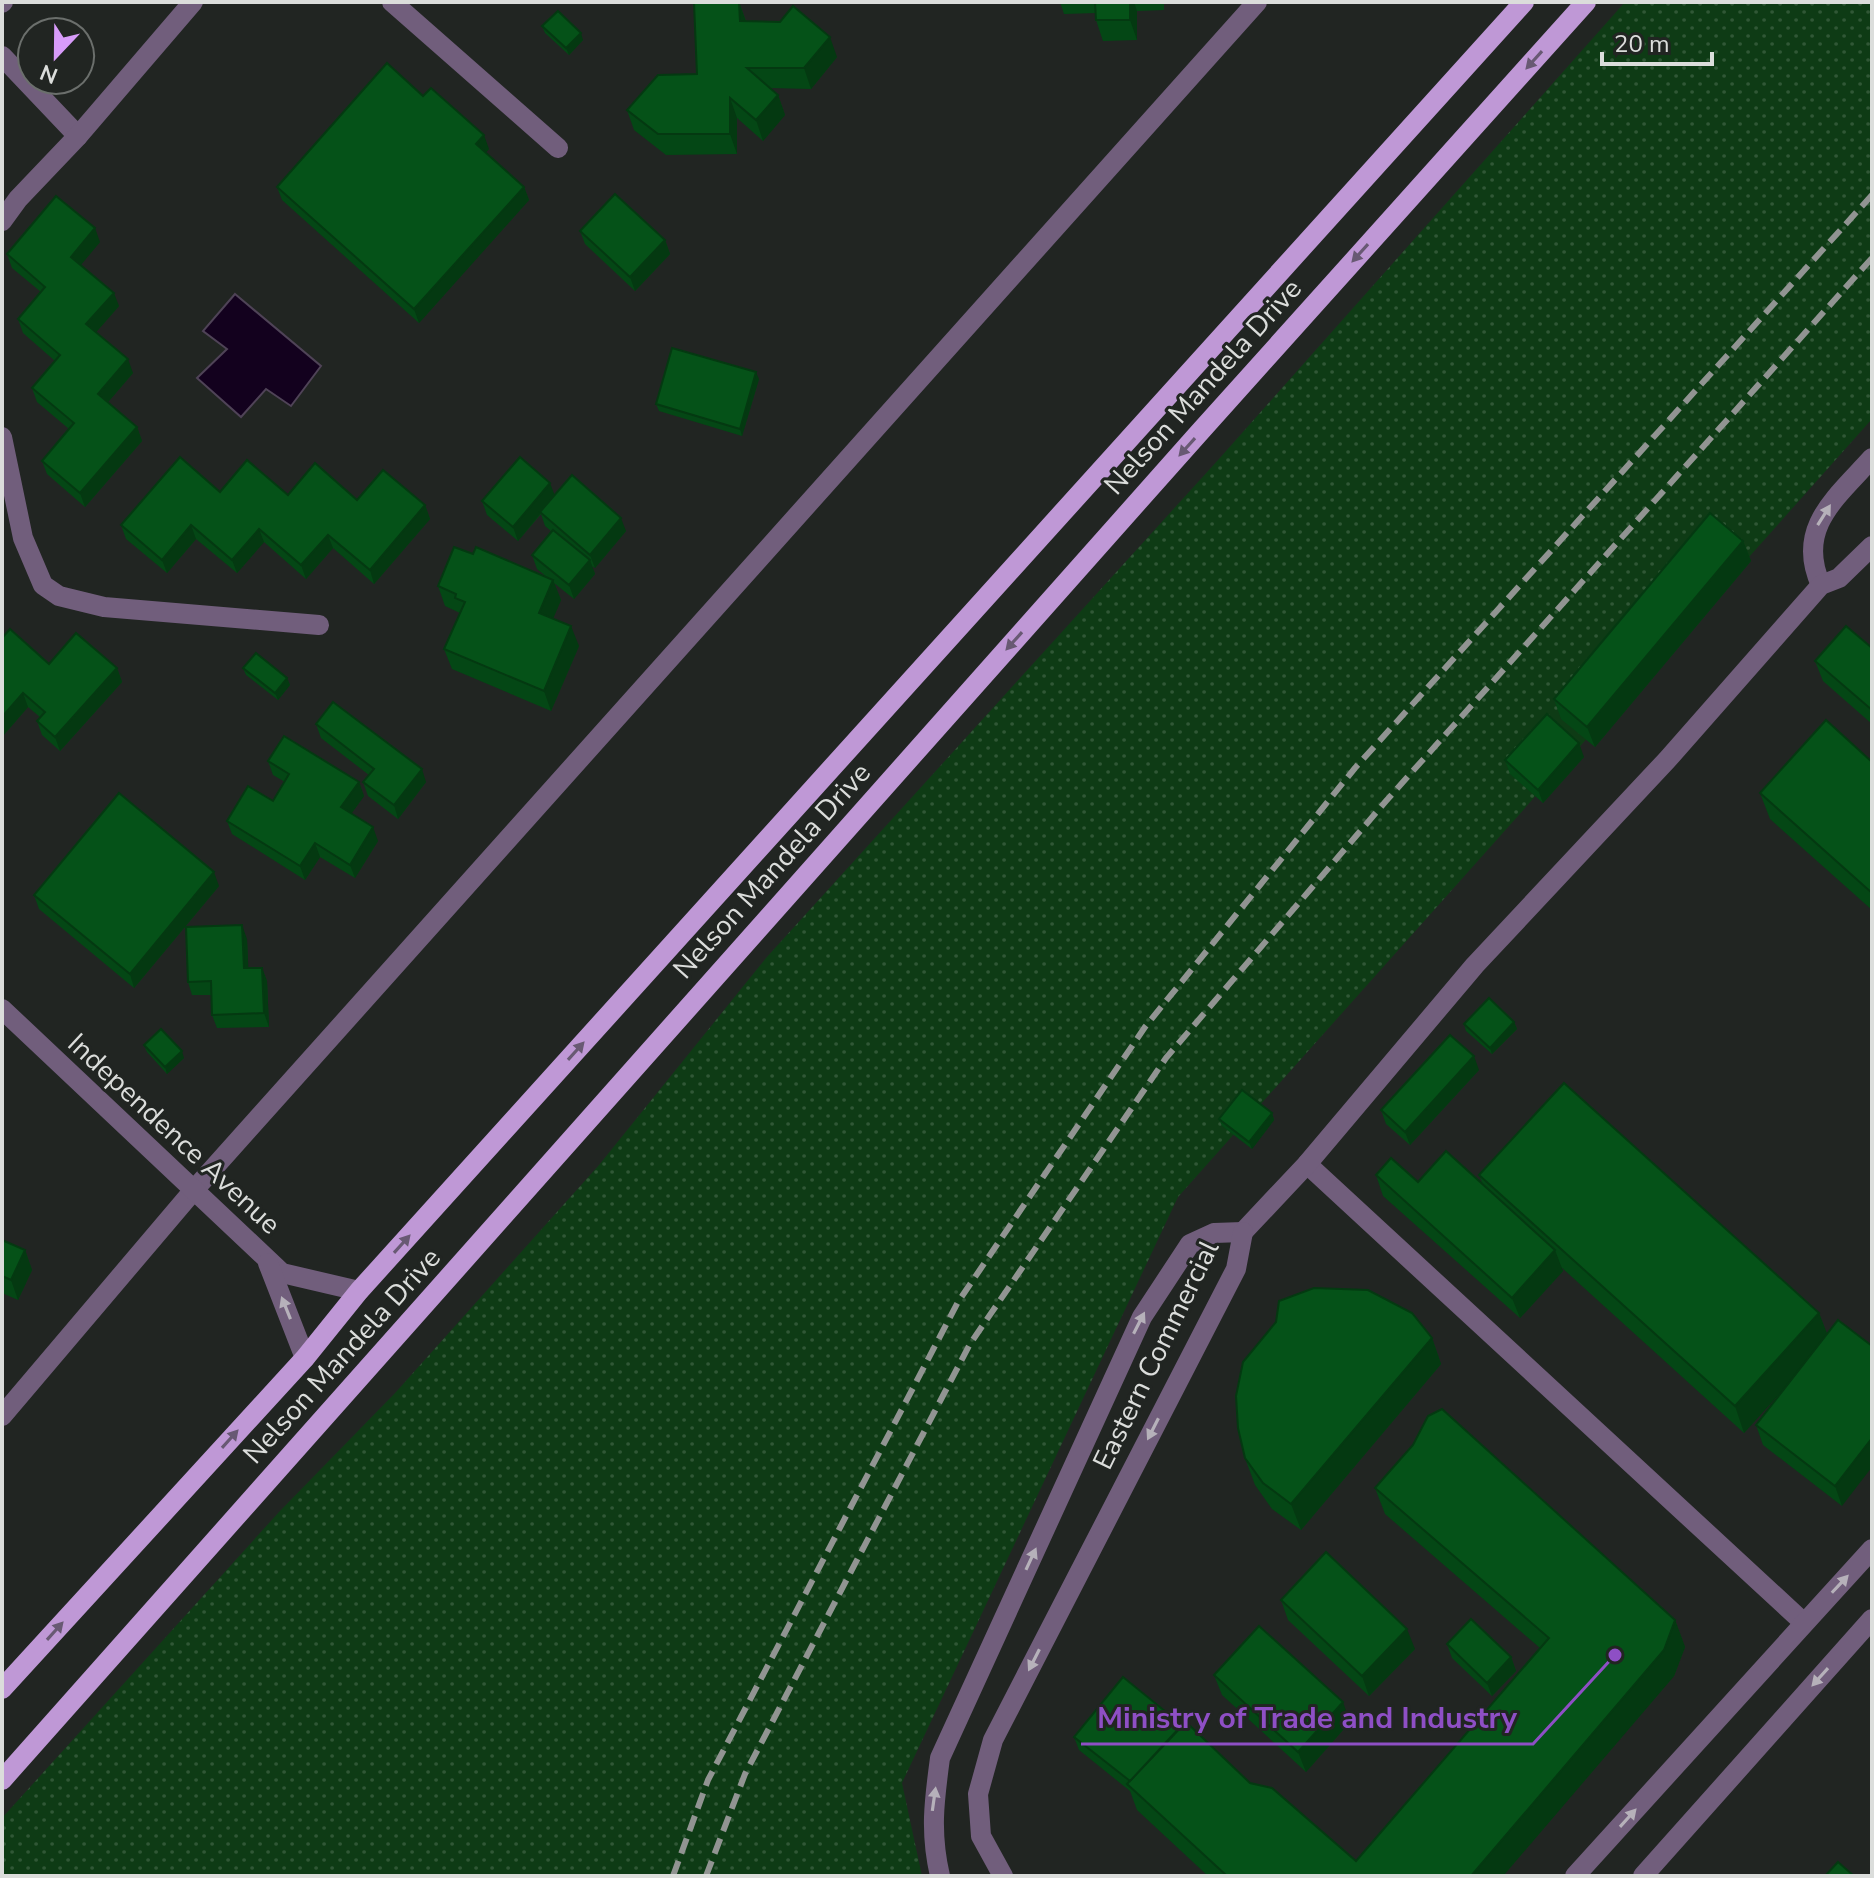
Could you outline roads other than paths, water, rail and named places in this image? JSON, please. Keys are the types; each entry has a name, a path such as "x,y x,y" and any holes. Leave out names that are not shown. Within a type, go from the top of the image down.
{"main road":[{"name":"Nelson Mandela Drive","path":"2,1689 305,1358 359,1291 1524,2"},
{"name":"Nelson Mandela Drive","path":"2,1780 1586,2"}],"street":[{"path":"2,221 18,199 78,136 193,2"},
{"path":"392,2 558,148"},
{"path":"2,1416 193,1191 1257,2"},
{"path":"2,56 78,136"},
{"path":"2,437 23,538 43,585 59,596 104,607 319,625"},
{"path":"1821,585 1814,564 1816,528 1823,513 1872,458"},
{"path":"1243,1232 1307,1164 1475,965 1667,760 1821,585 1839,578 1872,546"},
{"name":"Independence Avenue","path":"2,1009 266,1259 305,1358"},
{"path":"1307,1164 1803,1622"},
{"name":"Eastern Commercial","path":"940,1876 933,1845 932,1809 940,1758 1142,1317 1190,1244 1214,1233 1243,1232 1236,1269 993,1740 978,1794 981,1836 1003,1876"},
{"path":"266,1259 282,1273 359,1291"},
{"path":"1575,1876 1872,1549"},
{"path":"1643,1876 1872,1619"}],"railway":[{"path":"673,1876 708,1780 958,1302 1145,1027 1355,768 1872,195"},
{"path":"706,1876 745,1774 970,1344 1166,1058 1386,801 1872,258"}],"place":[{"name":"Ministry of Trade and Industry","path":"1615,1655"}]}
